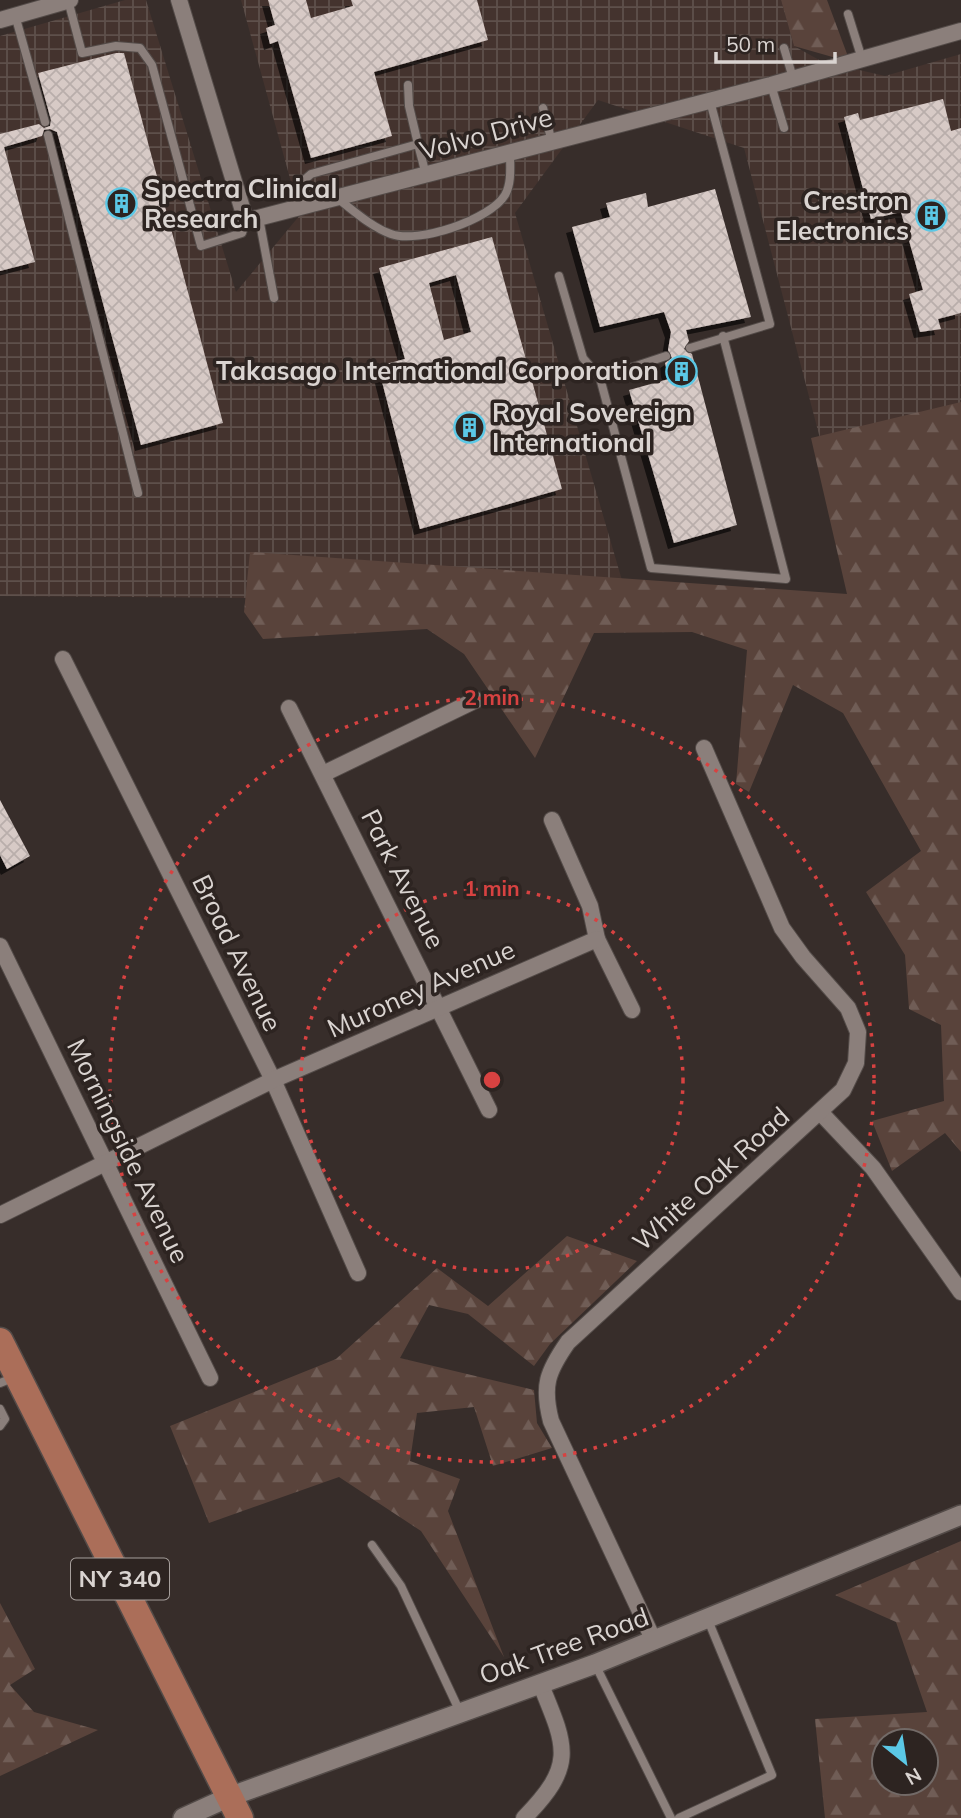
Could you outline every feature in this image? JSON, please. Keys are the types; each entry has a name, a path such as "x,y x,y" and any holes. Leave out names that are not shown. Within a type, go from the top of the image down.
{"main road":[{"name":"NY 340","path":"0,1341 9,1379 234,1808"}],"street":[{"path":"8,18 69,0"},
{"path":"179,0 252,220"},
{"name":"Volvo Drive","path":"252,220 771,85 961,32"},
{"name":"Broad Avenue","path":"63,659 273,1080 358,1273"},
{"path":"323,774 476,700"},
{"name":"Park Avenue","path":"289,708 489,1110"},
{"name":"White Oak Road","path":"654,1641 551,1421 544,1395 551,1366 568,1342 844,1090 856,1063 858,1032 848,1008 803,957 782,928 704,748"},
{"path":"552,820 590,905 597,939 632,1010"},
{"name":"Muroney Avenue","path":"0,1215 273,1080 597,939"},
{"name":"Morningside Avenue","path":"0,946 210,1378"},
{"path":"821,1113 873,1168 961,1292"},
{"name":"Oak Tree Road","path":"183,1818 234,1808 460,1712 654,1641 961,1515"},
{"path":"524,1818 558,1778 562,1746 540,1684"}],"lane":[{"path":"69,0 82,53 116,46 140,48 152,65 201,246 242,233 252,220"},
{"path":"848,14 862,59"},
{"path":"8,18 45,122"},
{"path":"784,48 793,78"},
{"path":"408,85 409,106 426,175"},
{"path":"771,85 784,128"},
{"path":"690,348 771,324 710,101"},
{"path":"543,108 552,142"},
{"path":"48,135 138,493"},
{"path":"307,205 303,181 311,174 418,144"},
{"path":"337,198 392,235 428,236 489,210 504,198 509,186 510,152"},
{"path":"252,220 274,298"},
{"path":"559,276 583,358 600,378 651,568 786,579 723,337"},
{"path":"600,378 666,356"},
{"path":"0,1409 5,1419 0,1426"},
{"path":"372,1545 401,1586 460,1712"},
{"path":"679,1818 772,1775 708,1619"},
{"path":"595,1664 671,1818"}],"shaded area":[{"path":"125,0 146,0 236,292 300,215 241,0 781,0 794,46 821,61 885,76 961,54 961,604 863,603 744,148 598,100 515,213 628,601 0,596 0,36"}],"green space":[{"path":"781,0 827,0 850,62 794,46"},
{"path":"961,402 961,1152 945,1133 892,1171 872,1121 944,1101 941,1025 909,1009 905,955 866,892 921,851 843,713 793,685 749,792 736,784 747,650 692,632 594,633 535,758 464,654 427,629 263,639 244,612 250,552 847,594 811,438"},
{"path":"567,1236 637,1261 550,1344 534,1366 468,1314 429,1305 400,1358 534,1390 537,1423 552,1448 493,1466 474,1407 417,1413 410,1461 460,1479 448,1511 504,1657 421,1531 339,1477 209,1523 170,1426 336,1359 437,1268 488,1306"},
{"path":"961,1541 961,1818 825,1818 815,1719 927,1712 896,1622 835,1595"},
{"path":"0,1603 35,1669 10,1685 34,1712 98,1730 0,1776"}],"building":[{"path":"268,0 306,0 311,18 353,6 351,0 477,0 488,40 374,72 392,136 311,158 278,41 270,44 266,28 275,25"},
{"name":"Spectra Clinical Research","path":"124,53 223,423 141,445 57,132 50,129 44,130 42,136 4,147 35,262 0,271 0,134 39,124 44,128 50,126 51,120 38,73"},
{"name":"Crestron Electronics","path":"943,99 951,131 961,128 961,313 938,319 941,329 920,332 909,294 923,290 901,212 871,219 844,117 858,113 860,120"},
{"name":"Takasago International Corporation","path":"715,189 751,317 686,330 689,341 684,349 692,354 737,525 674,543 629,390 669,379 665,363 672,358 668,350 671,332 664,312 600,327 572,227 610,217 606,203 646,193 648,207"},
{"name":"Royal Sovereign International","path":"492,237 562,489 420,529 378,366 405,359 379,268","holes":["456,275 471,332 444,340 429,283"]},
{"path":"0,800 30,856 7,869 0,855"}],"place":[{"name":"Spectra Clinical Research","path":"121,204"},
{"name":"Crestron Electronics","path":"932,216"},
{"name":"Takasago International Corporation","path":"682,371"},
{"name":"Royal Sovereign International","path":"469,428"}]}
